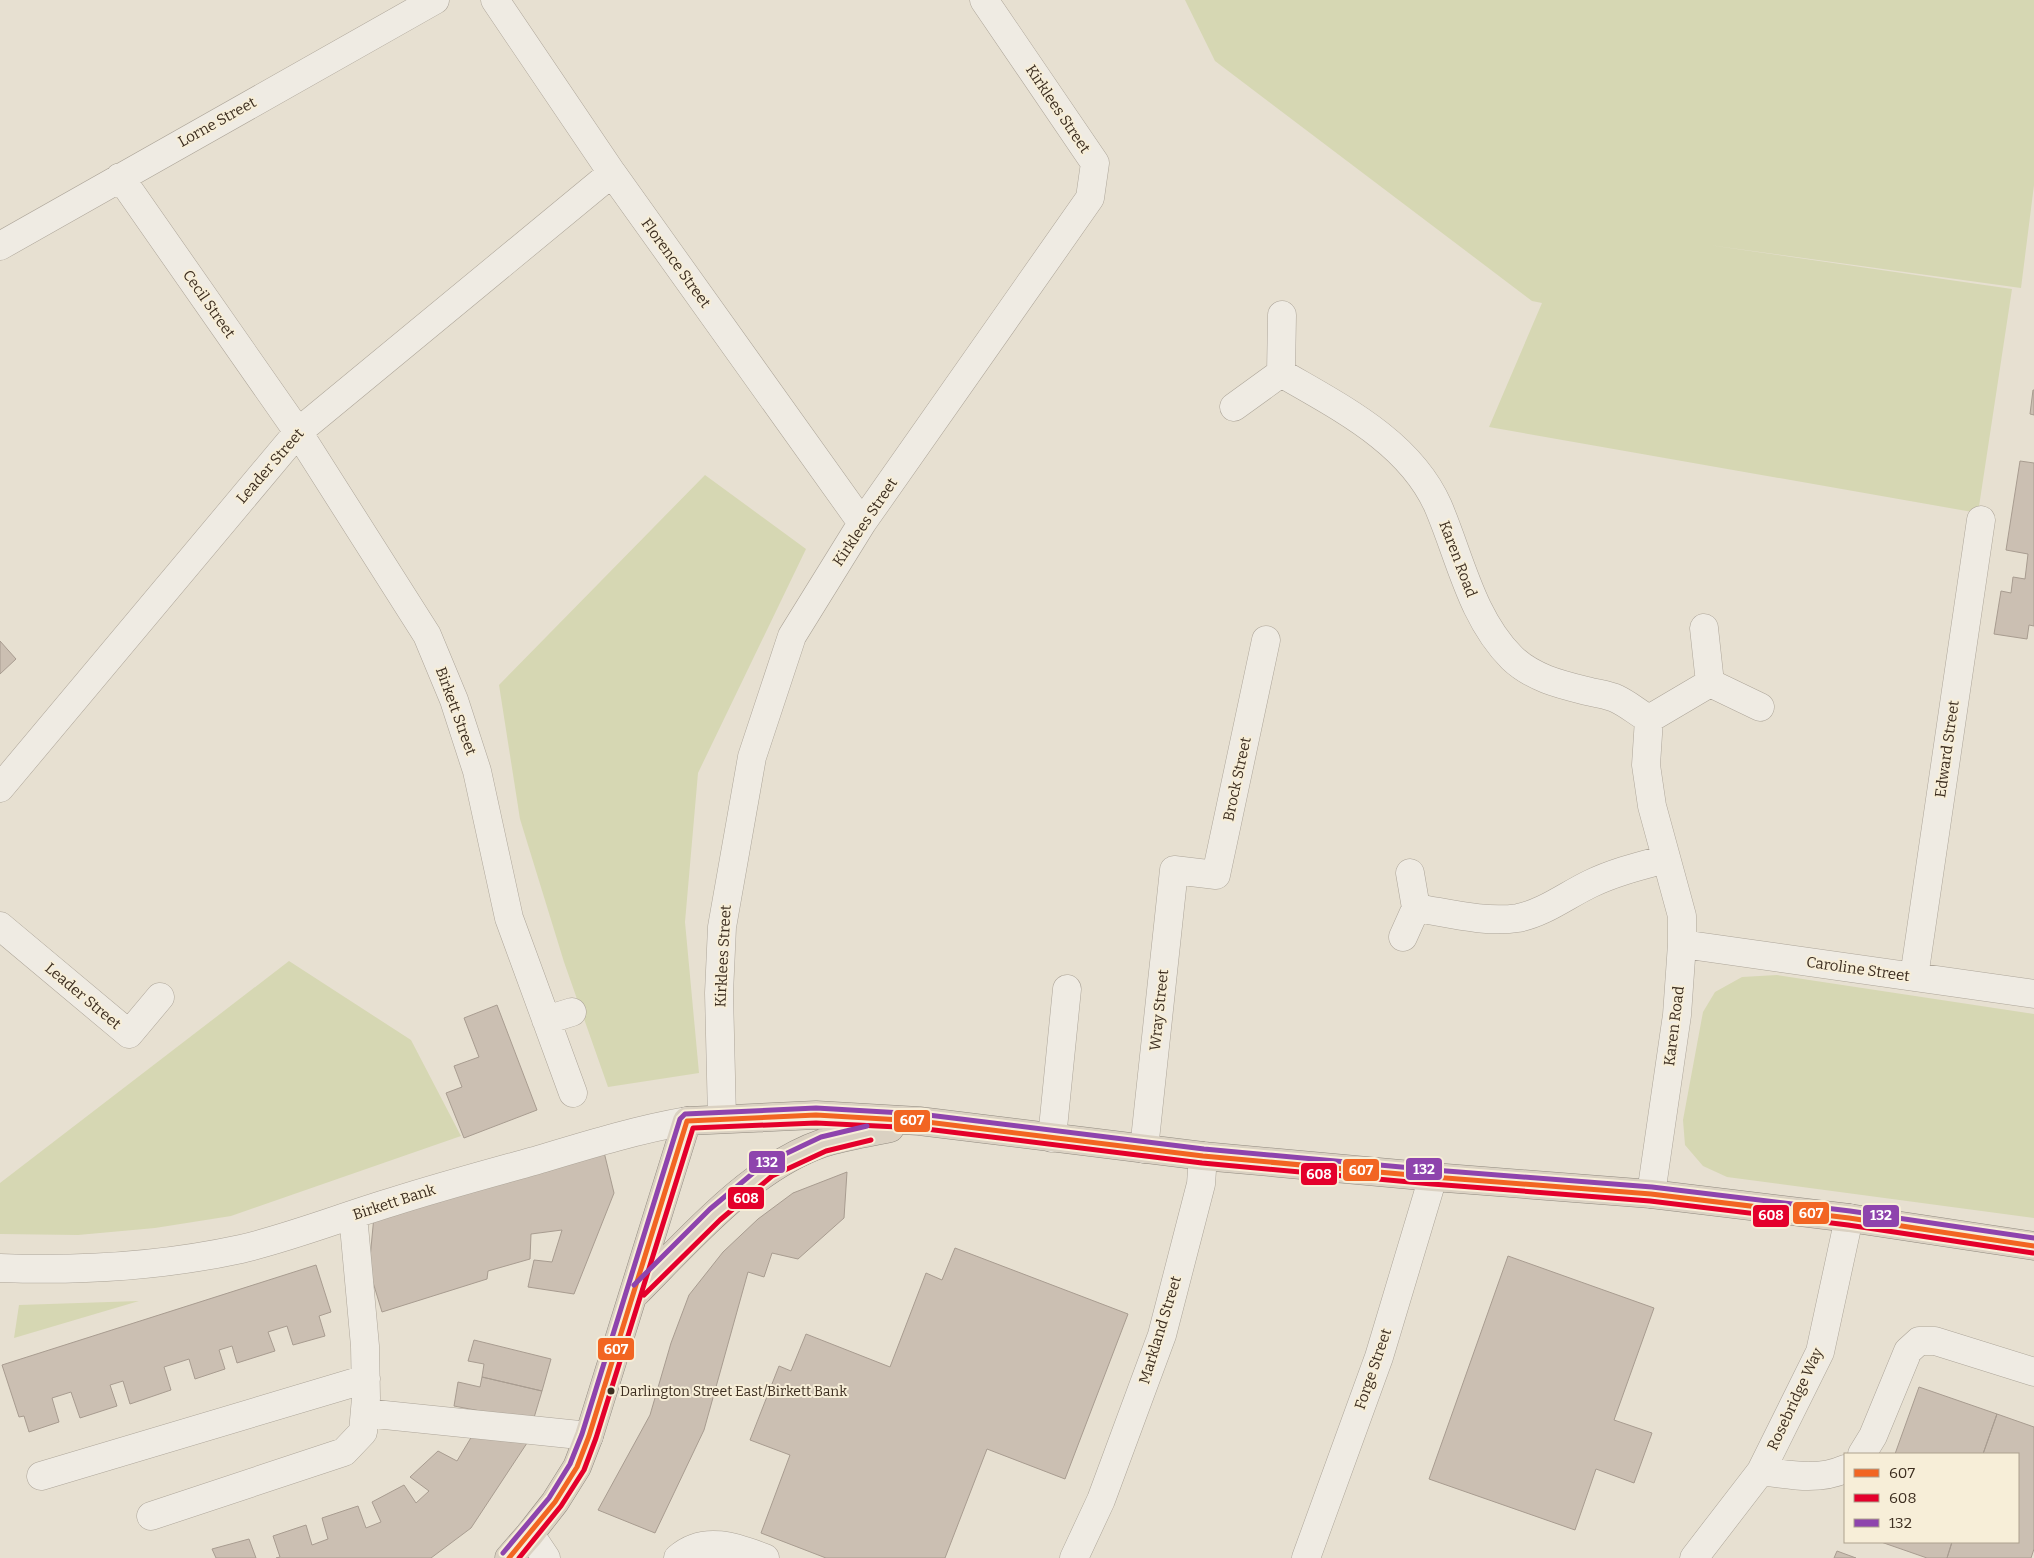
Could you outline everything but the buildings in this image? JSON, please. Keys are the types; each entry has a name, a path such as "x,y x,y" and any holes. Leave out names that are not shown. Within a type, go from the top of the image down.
{"highway":[{"path":"509,1558 555,1502 577,1467 590,1436 687,1121 816,1115 919,1121 1203,1156 1433,1177 1652,1194 1849,1218 2034,1246"},
{"path":"632,1297 715,1214 768,1170 823,1144 919,1121"}],"street":[{"name":"Lorne Street","path":"0,246 435,0"},
{"name":"Florence Street","path":"495,0 612,173 862,523"},
{"name":"Kirklees Street","path":"722,1118 719,992 722,927 752,758 792,636 862,523 1090,198 1095,163 984,0"},
{"name":"Leader Street","path":"0,788 298,432 612,173"},
{"name":"Cecil Street","path":"120,177 298,432"},
{"path":"1234,406 1281,374 1282,314"},
{"name":"Karen Road","path":"1281,374 1349,412 1383,438 1414,468 1437,504 1472,596 1489,630 1513,658 1542,679 1616,698 1649,719 1646,765 1652,806 1682,916 1677,1015 1652,1194"},
{"name":"Birkett Street","path":"298,432 427,635 454,700 477,771 509,918 572,1093"},
{"name":"Edward Street","path":"1914,977 1981,520"},
{"path":"1704,628 1710,683"},
{"name":"Brock Street","path":"1174,870 1216,875 1266,640"},
{"path":"1649,719 1710,683"},
{"path":"1710,683 1760,707"},
{"path":"1416,908 1496,920 1519,918 1540,911 1617,872 1666,860"},
{"name":"Wray Street","path":"1144,1150 1174,870"},
{"path":"1403,937 1416,908 1410,873"},
{"name":"Leader Street","path":"0,926 129,1034 160,996"},
{"name":"Caroline Street","path":"1682,944 2034,994"},
{"path":"1052,1138 1067,989"},
{"path":"546,1020 572,1012"},
{"name":"Birkett Bank","path":"0,1268 98,1267 171,1261 241,1249 391,1202 568,1151 687,1121"},
{"name":"Markland Street","path":"1074,1558 1101,1500 1162,1335 1201,1184 1203,1156"},
{"name":"Forge Street","path":"1306,1558 1379,1357 1433,1177"},
{"path":"150,1516 344,1452 363,1432 366,1346 353,1215"},
{"name":"Rosebridge Way","path":"1694,1558 1761,1471 1820,1352 1849,1218"},
{"path":"1863,1453 1873,1436 1908,1351 1919,1342 1935,1341 2034,1372"},
{"path":"40,1476 366,1379"},
{"path":"365,1413 590,1436"},
{"path":"1761,1471 1810,1477 1832,1475 1844,1469"},
{"path":"530,1534 546,1558"},
{"path":"678,1558 686,1551 704,1544 721,1544 765,1558"}],"green space":[{"path":"1185,0 2034,0 2034,185 2021,288 1709,245 2012,289 1978,513 1489,427 1542,303 1532,301 1215,61"},
{"path":"705,475 806,549 698,773 685,922 699,1073 608,1087 564,962 520,819 499,685"},
{"path":"289,961 411,1040 461,1136 231,1216 155,1228 78,1235 0,1234 0,1183"},
{"path":"1777,975 2034,1014 2034,1218 1727,1177 1703,1166 1685,1145 1683,1120 1703,1012 1715,992 1742,977"},
{"path":"139,1301 14,1338 19,1305"}],"transit line":[{"name":"132","path":"503,1553 549,1498 570,1464 582,1434 680,1119 685,1114 816,1108 920,1114 1204,1149 1652,1187 1850,1211 2034,1238"},
{"name":"607","path":"687,1121 816,1115 919,1121 1203,1156 1651,1194 1849,1218 2034,1246"},
{"name":"607","path":"509,1558 555,1502 577,1467 589,1436 687,1121"},
{"name":"608","path":"519,1558 561,1506 584,1470 596,1438 693,1128 816,1123 918,1128 1202,1163 1650,1201 1848,1225 2033,1253"},
{"name":"132","path":"634,1285 710,1209 764,1164 821,1137 867,1126"},
{"name":"608","path":"644,1295 720,1220 772,1176 826,1151 871,1140"}],"place":[{"name":"Darlington Street East/Birkett Bank","path":"611,1391"}]}
